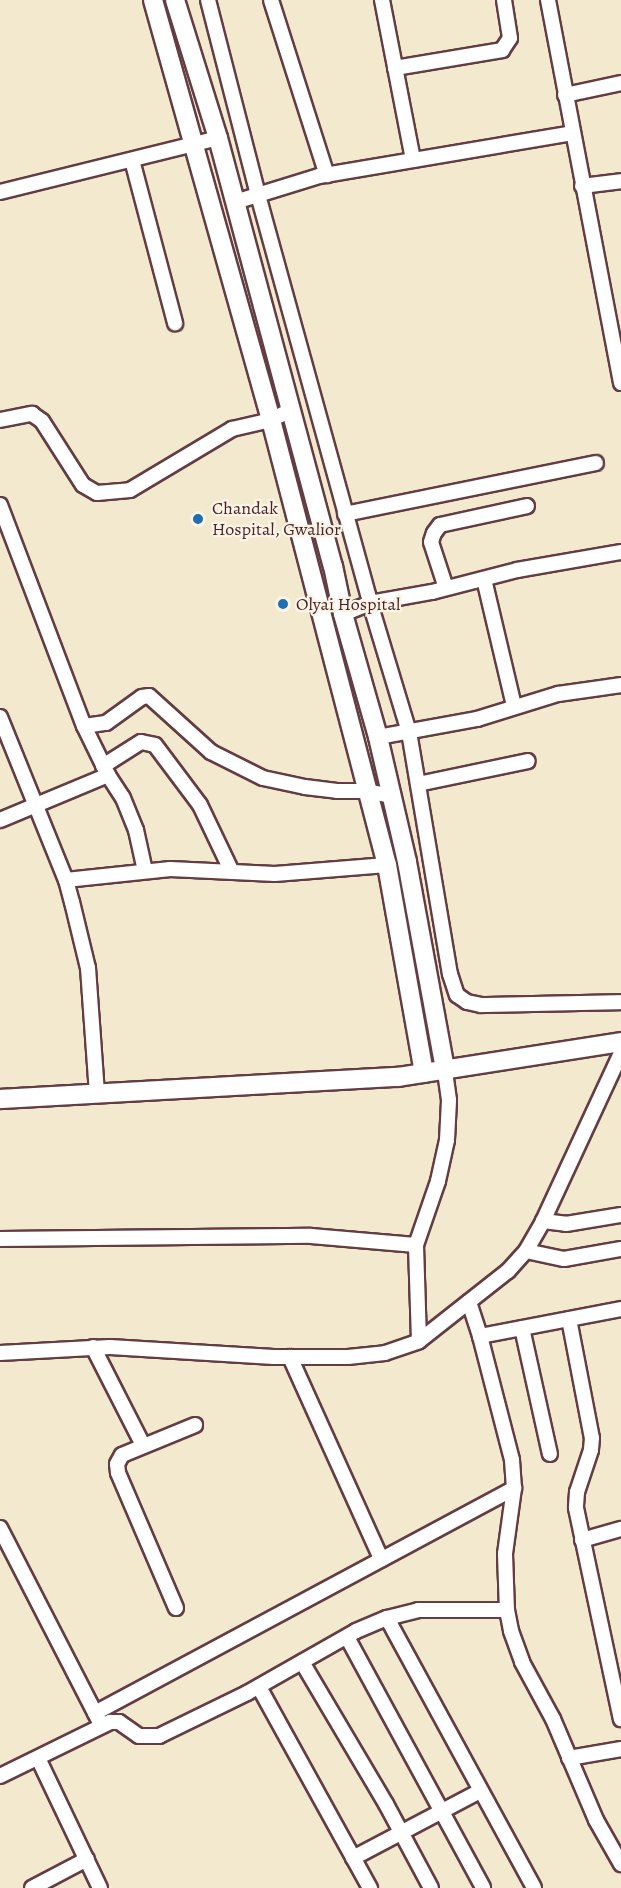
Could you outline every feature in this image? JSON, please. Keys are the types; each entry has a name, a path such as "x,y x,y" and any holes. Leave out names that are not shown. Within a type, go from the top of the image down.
{"street":[{"path":"153,0 271,420 387,865 424,1073"},
{"path":"175,0 218,138 333,566 343,614 378,737 407,861 449,1100 447,1140 435,1191 416,1245 419,1341"},
{"path":"208,0 258,195 345,513 409,732 450,974 457,995 466,1002 481,1005 621,1002"},
{"path":"271,0 327,175"},
{"path":"382,0 413,160"},
{"path":"395,68 502,50 510,38 504,0"},
{"path":"548,0 582,186 614,311 621,382"},
{"path":"565,94 621,83"},
{"path":"235,202 327,175 572,133"},
{"path":"0,192 218,138"},
{"path":"132,160 175,323"},
{"path":"582,186 621,181"},
{"path":"0,420 32,414 42,421 83,486 97,493 130,490 232,429 271,420 291,410"},
{"path":"345,513 596,463"},
{"path":"0,505 84,726 123,798 136,830 145,871"},
{"path":"447,588 431,542 434,533 441,525 527,506"},
{"path":"343,614 370,603 447,588 517,570 621,552"},
{"path":"484,579 514,705"},
{"path":"378,737 477,718 514,705 558,694 621,685"},
{"path":"84,726 106,723 142,697 148,696 211,752 262,778 337,791 367,791 391,796"},
{"path":"0,717 34,807 66,880 88,968 97,1094"},
{"path":"0,820 34,807 106,770 141,742 154,745 200,805 232,872"},
{"path":"418,784 528,761"},
{"path":"66,880 145,871 205,869 275,874 387,865"},
{"path":"0,1100 398,1077 621,1042"},
{"path":"0,1353 93,1347 348,1358 385,1353 419,1341 508,1271 526,1251 543,1221 621,1053"},
{"path":"543,1221 566,1224 621,1215"},
{"path":"0,1239 311,1236 416,1245"},
{"path":"526,1251 564,1259 621,1249"},
{"path":"469,1302 512,1460 514,1488 505,1554 507,1610 522,1662 554,1719 596,1821 621,1864"},
{"path":"480,1336 621,1309"},
{"path":"569,1319 592,1438 591,1450 577,1492 576,1508 621,1719"},
{"path":"522,1328 550,1454"},
{"path":"93,1347 143,1445"},
{"path":"290,1357 381,1559"},
{"path":"176,1608 118,1473 117,1464 122,1455 195,1425"},
{"path":"0,1776 38,1758 98,1719 381,1559 514,1488"},
{"path":"0,1528 98,1719"},
{"path":"582,1540 621,1529"},
{"path":"98,1719 119,1722 140,1736 159,1736 259,1687 347,1637 387,1618 418,1610 507,1610"},
{"path":"387,1618 534,1888"},
{"path":"347,1637 483,1888"},
{"path":"302,1662 402,1831 431,1888"},
{"path":"259,1687 370,1888"},
{"path":"569,1758 621,1749"},
{"path":"38,1758 100,1888"},
{"path":"353,1858 480,1791"},
{"path":"32,1888 87,1858"}],"place":[{"name":"Chandak Hospital, Gwalior","path":"198,519"},
{"name":"Olyai Hospital","path":"283,604"}]}
